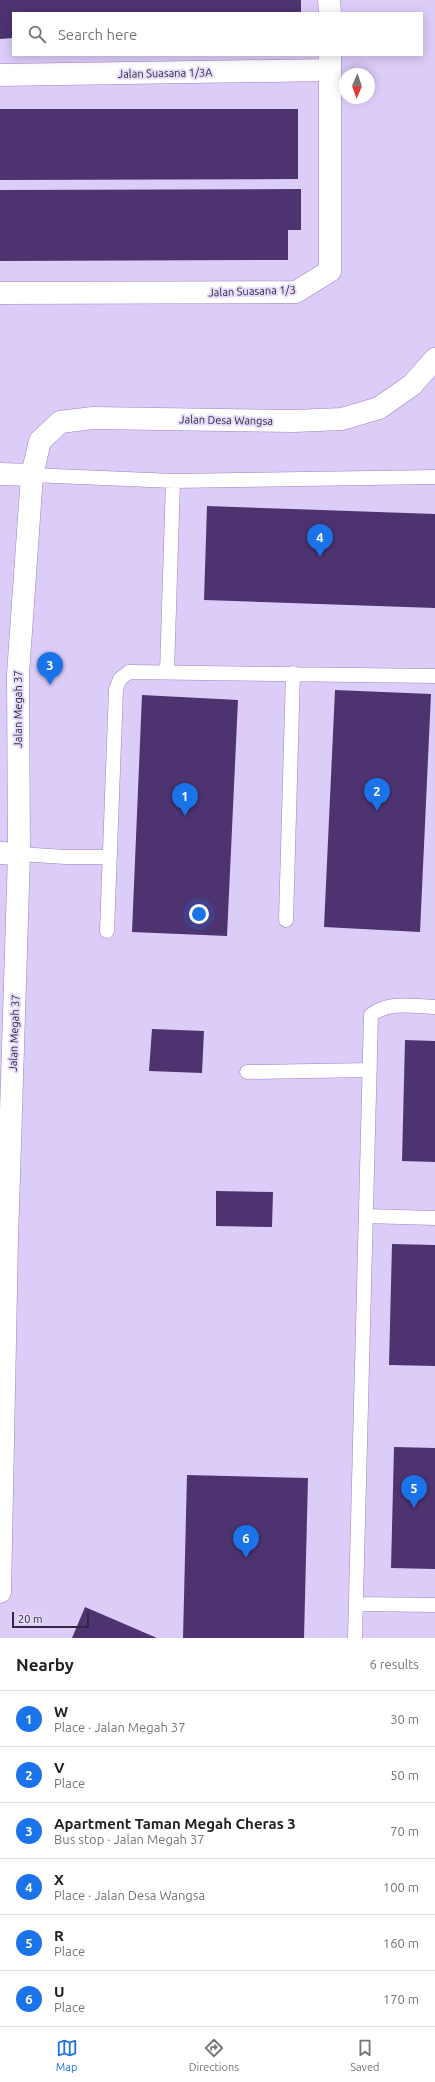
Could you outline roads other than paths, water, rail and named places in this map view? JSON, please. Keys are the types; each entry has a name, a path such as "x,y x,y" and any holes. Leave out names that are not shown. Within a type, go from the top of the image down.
{"street":[{"path":"330,0 330,12"},
{"name":"Jalan Suasana 1/3A","path":"0,75 330,62"},
{"name":"Jalan Suasana 1/3","path":"0,293 296,292 330,271 330,62"},
{"name":"Jalan Desa Wangsa","path":"32,475 40,441 60,422 93,418 294,421 342,419 379,408 412,385 435,359"},
{"path":"0,474 32,475"},
{"name":"Jalan Megah 37","path":"0,1592 9,853 9,673 32,475"}],"lane":[{"path":"32,475 173,481 435,477"},
{"path":"167,672 173,481"},
{"path":"107,931 116,689 120,679 129,672 435,676"},
{"path":"286,920 293,673"},
{"path":"9,853 66,857 109,856"},
{"path":"355,1638 371,1015 380,1008 391,1006 435,1007"},
{"path":"247,1072 370,1070"},
{"path":"366,1216 435,1218"},
{"path":"356,1604 435,1606"}],"place":[{"name":"X","path":"320,557"},
{"name":"Apartment Taman Megah Cheras 3","path":"50,685"},
{"name":"V","path":"377,811"},
{"name":"W","path":"185,816"},
{"name":"R","path":"414,1508"},
{"name":"U","path":"246,1558"}]}
